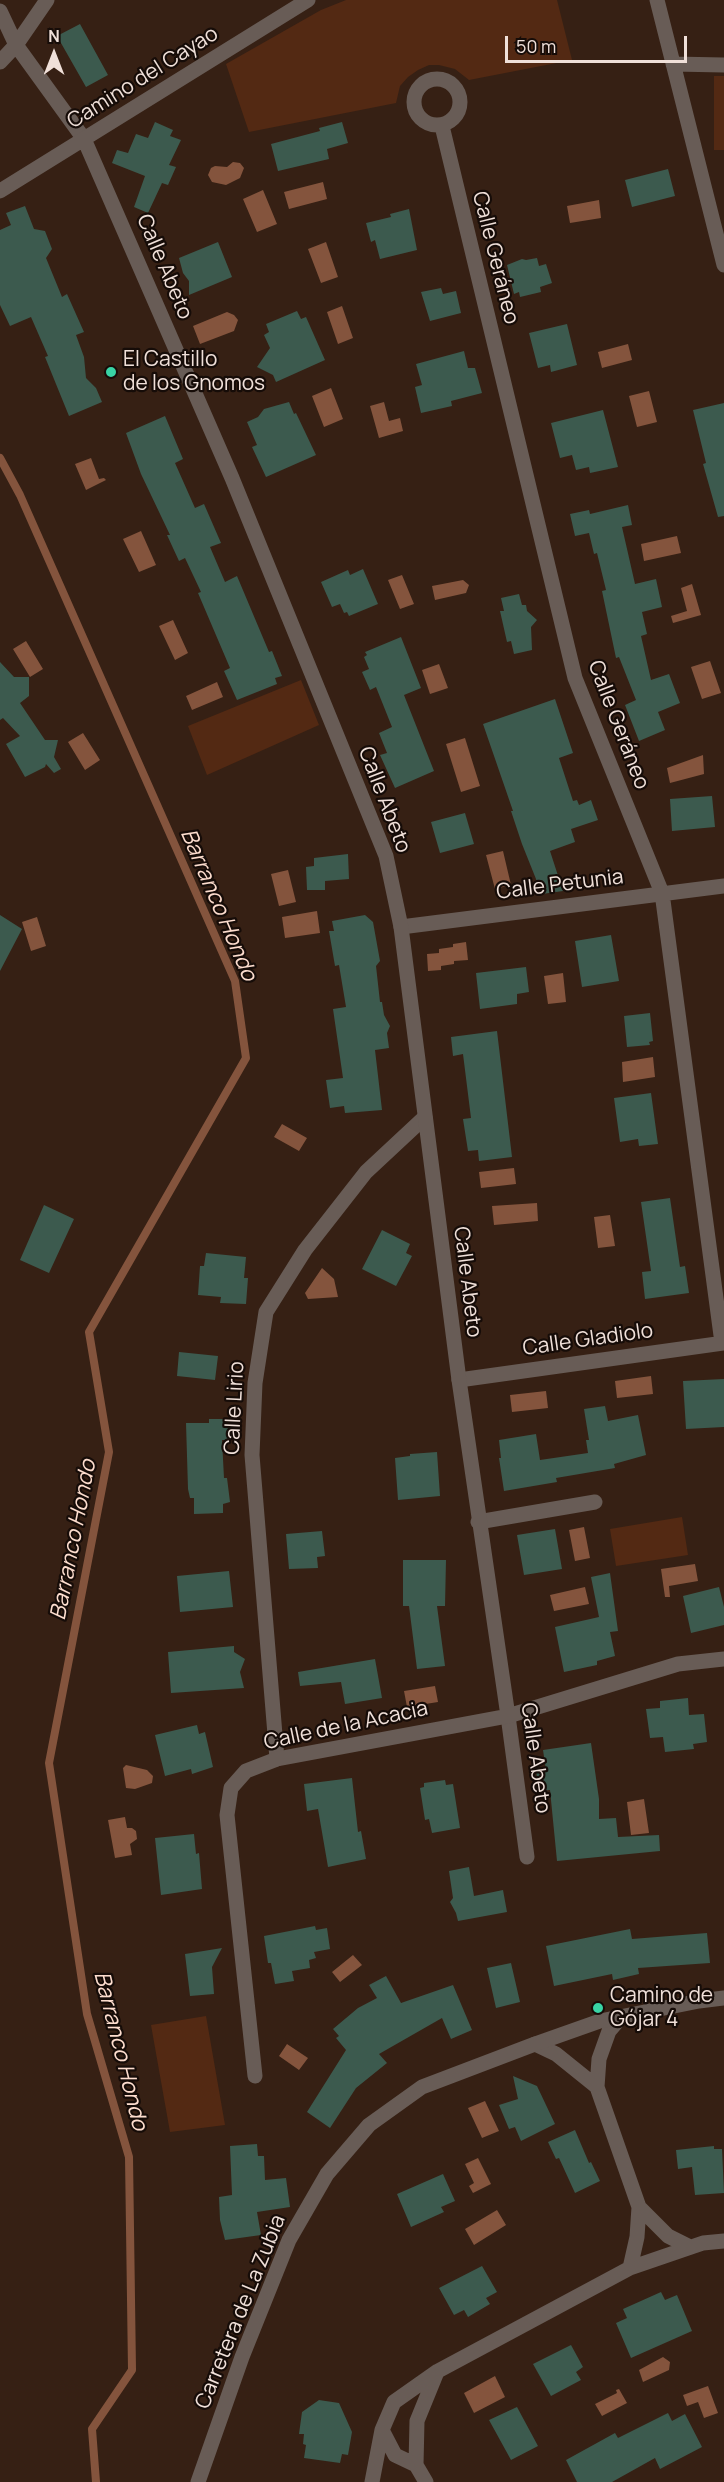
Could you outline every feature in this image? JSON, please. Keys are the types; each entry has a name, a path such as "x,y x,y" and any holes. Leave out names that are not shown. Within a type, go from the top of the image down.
{"street":[{"path":"0,62 16,45 47,0"},
{"name":"Camino del Cayao","path":"0,191 308,0"},
{"path":"657,0 723,259"},
{"name":"Calle Abeto","path":"0,11 16,45 84,139 232,478 386,856 401,927 478,1522 527,1857"},
{"path":"673,64 724,64"},
{"name":"Calle Geráneo","path":"442,126 575,678 662,893 723,1343"},
{"name":"Calle Petunia","path":"401,927 724,886"},
{"name":"Calle Lirio","path":"278,1759 252,1455 255,1383 266,1312 305,1250 366,1172 425,1117"},
{"name":"Calle Gladiolo","path":"459,1380 723,1343"},
{"path":"478,1522 595,1502"},
{"name":"Calle de la Acacia","path":"255,2076 227,1815 231,1788 246,1771 278,1759 508,1716 678,1664 724,1659"},
{"name":"Carretera de La Zubia","path":"198,2482 242,2357 289,2240 327,2174 369,2125 422,2087 535,2043 600,2021 724,1998"},
{"path":"621,2017 609,2031 599,2059 597,2087 639,2207 637,2236 630,2268"},
{"path":"535,2043 556,2054 597,2087"},
{"path":"639,2207 668,2236 690,2247"},
{"path":"372,2482 382,2430 394,2402 438,2371 630,2268 703,2243 724,2241"},
{"path":"426,2482 416,2465 417,2421 438,2371"},
{"path":"382,2430 395,2454 416,2465"}],"shaded area":[{"path":"346,0 557,0 572,60 469,80 455,69 429,65 408,77 400,86 396,103 249,132 226,64 321,10"},
{"path":"714,76 724,76 724,150 714,150"},
{"path":"233,162 240,163 244,168 240,178 226,185 212,182 208,175 211,168 227,167"},
{"path":"323,182 327,199 289,209 284,192"},
{"path":"263,190 277,224 257,232 243,199"},
{"path":"599,200 601,218 570,223 567,206"},
{"path":"326,242 338,277 321,283 308,249"},
{"path":"342,306 353,338 338,344 327,312"},
{"path":"227,312 238,320 234,331 200,344 193,326"},
{"path":"628,344 632,360 602,368 598,352"},
{"path":"331,388 343,419 324,427 312,396"},
{"path":"649,391 657,422 637,427 629,396"},
{"path":"384,402 389,421 400,418 403,431 379,438 370,406"},
{"path":"91,458 99,479 106,480 86,490 75,464"},
{"path":"141,531 156,565 139,572 123,539"},
{"path":"677,536 681,553 644,561 641,544"},
{"path":"402,575 414,604 400,609 388,580"},
{"path":"463,580 469,585 466,593 435,600 432,586"},
{"path":"692,584 701,615 673,623 671,616 687,611 681,588"},
{"path":"173,620 188,653 175,660 159,626"},
{"path":"26,641 43,669 30,677 13,649"},
{"path":"710,661 721,693 702,699 691,667"},
{"path":"439,664 448,688 430,694 422,670"},
{"path":"301,680 319,725 207,775 188,726"},
{"path":"217,682 223,697 192,710 186,696"},
{"path":"83,733 100,760 85,770 68,742"},
{"path":"465,738 480,786 461,792 446,744"},
{"path":"703,755 704,774 670,783 667,768"},
{"path":"503,851 511,885 495,889 486,855"},
{"path":"288,870 296,902 279,906 271,874"},
{"path":"317,911 320,933 285,938 282,917"},
{"path":"37,917 46,946 31,951 22,922"},
{"path":"466,942 468,960 454,961 454,964 441,966 441,970 428,971 427,954 439,953 439,949"},
{"path":"563,973 566,1002 548,1004 544,976"},
{"path":"653,1057 655,1077 623,1082 622,1062"},
{"path":"282,1124 307,1138 299,1151 274,1137"},
{"path":"514,1168 516,1184 481,1188 479,1172"},
{"path":"537,1203 538,1221 494,1225 492,1206"},
{"path":"610,1215 615,1246 598,1248 594,1217"},
{"path":"322,1268 334,1279 338,1297 308,1299 305,1293"},
{"path":"651,1376 653,1394 617,1398 615,1381"},
{"path":"546,1391 548,1408 512,1412 510,1395"},
{"path":"682,1517 688,1555 616,1566 610,1529"},
{"path":"584,1527 590,1558 575,1561 569,1530"},
{"path":"695,1564 698,1581 669,1586 670,1597 665,1597 661,1569"},
{"path":"585,1587 589,1604 554,1611 550,1595"},
{"path":"435,1686 438,1702 407,1707 404,1691"},
{"path":"126,1765 147,1770 153,1776 152,1783 135,1789 126,1788 123,1768"},
{"path":"644,1799 649,1833 631,1835 627,1802"},
{"path":"125,1817 127,1828 136,1831 137,1839 130,1844 132,1855 115,1858 108,1820"},
{"path":"353,1955 362,1965 340,1982 332,1972"},
{"path":"206,2016 225,2125 170,2132 151,2025"},
{"path":"287,2044 308,2058 299,2070 279,2056"},
{"path":"485,2101 499,2131 482,2138 468,2108"},
{"path":"478,2158 491,2184 473,2193 469,2186 474,2183 465,2164"},
{"path":"497,2210 506,2225 474,2245 465,2229"},
{"path":"663,2357 670,2362 669,2370 643,2382 639,2370"},
{"path":"495,2376 505,2397 474,2413 464,2393"},
{"path":"708,2386 718,2413 704,2418 698,2402 687,2406 683,2395"},
{"path":"619,2389 627,2403 602,2416 595,2404 617,2393 616,2390"}],"building":[{"path":"80,24 108,75 86,87 57,36"},
{"path":"155,122 173,130 170,136 181,140 169,165 176,167 168,185 162,183 148,213 134,207 145,176 112,163 117,150 128,153 136,134 148,138"},
{"path":"342,122 348,143 327,149 329,159 278,171 271,144 320,131 319,128"},
{"path":"668,169 675,196 632,207 625,180"},
{"path":"25,206 34,229 45,231 52,249 46,258 62,297 67,294 84,332 76,335 84,357 86,378 96,388 102,402 69,416 45,357 48,356 31,317 10,326 0,305 0,230 11,225 6,213"},
{"path":"409,209 417,250 380,259 375,240 371,242 366,223 391,217 390,214"},
{"path":"218,242 232,277 189,295 189,281 183,273 179,258"},
{"path":"537,258 539,266 546,264 552,283 540,287 541,292 520,297 519,292 514,294 507,265 522,259"},
{"path":"441,288 443,294 456,291 461,313 430,321 421,292"},
{"path":"297,311 301,319 306,317 325,360 276,382 273,375 257,367 270,348 264,335 269,332 266,324"},
{"path":"567,324 577,365 551,372 550,365 538,368 529,333"},
{"path":"464,351 468,368 475,368 482,393 451,401 452,406 421,413 415,387 422,385 416,364"},
{"path":"289,402 316,455 266,477 252,447 257,445 247,422 258,417 264,409"},
{"path":"724,403 724,516 718,517 703,464 706,463 693,410"},
{"path":"603,410 618,467 590,473 589,467 576,470 572,455 560,458 551,423"},
{"path":"165,416 183,459 175,463 195,508 204,504 221,543 210,547 225,582 237,576 269,652 272,651 282,676 275,678 277,684 237,700 224,671 230,668 198,593 201,592 185,558 179,561 167,535 170,535 141,474 126,433"},
{"path":"628,505 632,525 622,527 635,584 656,579 662,607 642,612 647,634 641,636 651,680 669,674 680,703 658,712 665,730 639,741 625,705 636,700 619,657 616,658 602,591 606,590 597,553 594,554 589,533 575,536 570,514 589,510 590,514"},
{"path":"363,569 378,604 349,616 347,612 344,613 340,604 332,607 321,582 348,570 350,575"},
{"path":"519,594 522,605 526,605 527,611 537,620 531,627 532,650 514,654 511,641 507,642 500,611 504,611 501,598"},
{"path":"401,637 421,688 404,695 434,771 395,788 380,755 387,753 379,733 392,727 376,687 370,690 362,672 369,669 364,657 367,655 365,652"},
{"path":"0,662 14,677 29,677 29,696 20,703 45,740 58,740 54,757 61,769 54,773 46,764 45,767 25,777 6,744 20,736 3,718 0,720"},
{"path":"555,699 573,753 559,758 573,801 577,800 579,805 591,800 598,820 571,829 575,842 550,851 563,891 542,894 522,844 483,724"},
{"path":"712,796 715,827 672,831 670,799"},
{"path":"465,813 474,844 440,853 431,822"},
{"path":"348,854 349,879 325,881 325,890 307,890 306,867 314,866 314,858"},
{"path":"0,915 22,929 0,971"},
{"path":"365,915 373,922 380,961 376,966 380,1002 382,1002 384,1015 390,1026 387,1033 389,1048 375,1050 382,1110 345,1113 344,1106 330,1108 326,1080 343,1078 333,1009 346,1007 339,965 335,966 329,931 334,931 332,921"},
{"path":"611,935 619,981 582,987 575,941"},
{"path":"526,967 529,992 517,994 517,1004 480,1009 476,973"},
{"path":"650,1013 653,1041 649,1042 650,1045 627,1047 624,1016"},
{"path":"497,1031 512,1157 479,1161 478,1150 468,1151 463,1119 471,1118 463,1054 453,1056 451,1037"},
{"path":"651,1093 658,1144 639,1146 638,1139 620,1142 614,1098"},
{"path":"670,1198 680,1267 685,1266 689,1293 645,1299 642,1272 651,1271 641,1202"},
{"path":"44,1205 74,1219 49,1273 20,1260"},
{"path":"382,1230 410,1244 406,1253 412,1256 396,1286 362,1269"},
{"path":"206,1253 246,1257 244,1278 248,1278 246,1304 220,1303 221,1297 198,1295 200,1266 204,1266"},
{"path":"179,1352 218,1356 215,1380 177,1376"},
{"path":"724,1379 724,1427 686,1429 683,1381"},
{"path":"605,1406 608,1421 638,1415 646,1455 614,1464 615,1468 556,1478 557,1482 504,1491 499,1440 536,1434 540,1460 588,1453 586,1440 589,1440 584,1409"},
{"path":"209,1419 230,1419 230,1440 222,1440 224,1478 227,1478 230,1502 223,1504 223,1513 194,1514 194,1498 190,1498 188,1489 186,1423 209,1423"},
{"path":"437,1452 440,1496 398,1500 395,1458 410,1456 410,1454"},
{"path":"555,1529 562,1569 524,1575 517,1535"},
{"path":"322,1531 325,1556 317,1557 318,1568 289,1569 286,1534"},
{"path":"403,1560 446,1560 445,1606 437,1606 445,1666 417,1669 409,1606 403,1606"},
{"path":"229,1571 233,1607 180,1612 177,1576"},
{"path":"610,1573 618,1631 610,1632 615,1656 597,1661 597,1665 564,1672 555,1627 599,1617 591,1577"},
{"path":"719,1587 724,1607 724,1625 691,1633 683,1596"},
{"path":"234,1646 234,1652 245,1659 240,1672 244,1688 171,1693 168,1652"},
{"path":"375,1659 382,1698 345,1704 341,1682 300,1686 298,1672"},
{"path":"688,1698 689,1715 704,1714 707,1742 693,1744 694,1749 665,1752 663,1737 650,1738 646,1709 660,1708 660,1701"},
{"path":"197,1725 199,1734 205,1732 213,1767 192,1774 191,1769 165,1776 155,1735"},
{"path":"591,1743 599,1799 599,1819 616,1818 618,1837 659,1835 660,1851 557,1861 550,1790 539,1791 536,1771 546,1770 543,1750"},
{"path":"352,1778 358,1832 361,1831 366,1859 328,1867 318,1809 307,1811 304,1784"},
{"path":"445,1780 446,1785 453,1784 460,1828 432,1833 429,1819 425,1820 420,1788 424,1787 424,1783"},
{"path":"194,1834 196,1854 199,1853 202,1889 161,1895 155,1838"},
{"path":"469,1867 474,1896 503,1890 507,1912 458,1921 450,1902 453,1898 449,1871"},
{"path":"315,1926 316,1930 327,1928 330,1949 314,1952 316,1958 309,1960 310,1968 292,1971 294,1981 275,1984 271,1963 268,1963 264,1936"},
{"path":"630,1929 632,1939 707,1933 710,1963 638,1968 639,1974 613,1980 612,1974 554,1986 546,1946"},
{"path":"222,1948 212,1967 214,1994 190,1996 185,1954"},
{"path":"511,1963 520,2002 496,2008 487,1968"},
{"path":"386,1976 401,2003 453,1985 472,2030 451,2039 442,2018 379,2054 387,2063 356,2088 330,2128 307,2112 346,2050 336,2038 339,2036 333,2029 358,2008 377,1998 369,1985"},
{"path":"513,2076 537,2086 555,2124 521,2141 515,2127 509,2129 499,2105 518,2099"},
{"path":"575,2130 589,2163 591,2162 600,2181 575,2193 559,2158 556,2159 548,2142"},
{"path":"257,2144 258,2156 264,2156 265,2180 286,2178 290,2207 257,2212 261,2235 225,2240 220,2220 219,2197 232,2195 230,2146"},
{"path":"714,2146 714,2149 722,2149 724,2193 695,2195 692,2167 678,2169 676,2150"},
{"path":"443,2174 455,2201 441,2207 444,2212 411,2227 397,2194"},
{"path":"482,2266 497,2292 486,2298 490,2304 468,2317 464,2310 454,2315 439,2288"},
{"path":"661,2292 665,2300 677,2295 692,2331 631,2358 616,2323 627,2318 623,2309"},
{"path":"571,2345 583,2367 576,2372 581,2380 551,2396 533,2364"},
{"path":"319,2400 339,2403 352,2432 348,2455 342,2454 340,2463 304,2458 306,2445 303,2444 304,2434 299,2434 302,2412"},
{"path":"517,2407 538,2446 511,2460 489,2420"},
{"path":"668,2413 672,2421 685,2414 702,2447 660,2469 655,2458 612,2482 577,2482 566,2460 615,2433 618,2438"}],"waterway":[{"name":"Barranco Hondo","path":"0,458 20,495 235,981 246,1058 89,1332 109,1452 49,1763 87,2014 129,2157 132,2370 92,2429 96,2482"}],"place":[{"name":"El Castillo de los Gnomos","path":"111,372"},
{"name":"Camino de Gójar 4","path":"598,2008"}]}
